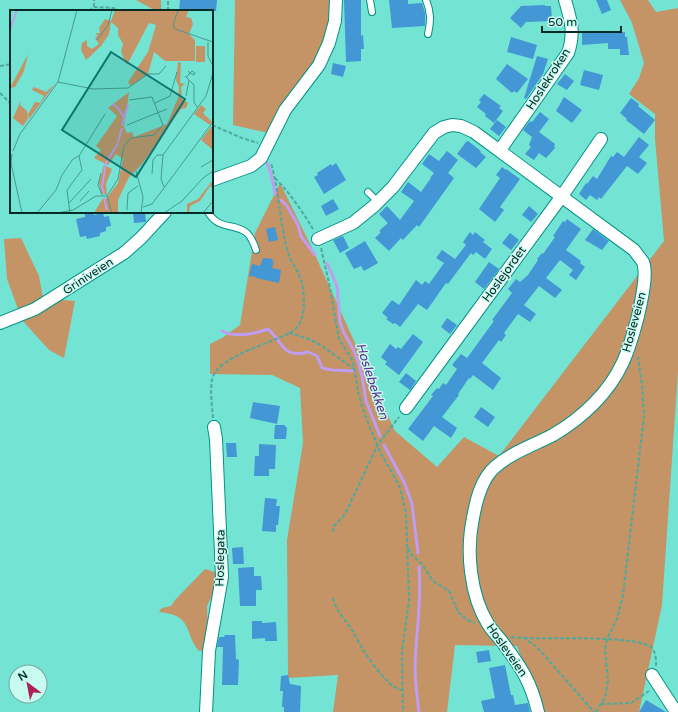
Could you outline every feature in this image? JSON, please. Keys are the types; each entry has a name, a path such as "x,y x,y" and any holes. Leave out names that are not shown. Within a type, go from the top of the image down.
{"street":[{"path":"213,180 251,166 261,158 285,110 320,65 329,43 335,22 336,0"},
{"name":"Hoslekroken","path":"500,150 568,53 572,40 572,28 565,0"},
{"name":"Hosleveien","path":"318,239 353,223 378,202 393,187 434,133 444,127 452,125 461,126 474,132 500,150 634,250 642,262 645,272 643,291 632,339 623,362 611,382 594,404 573,422 553,435 511,456 495,467 485,480 478,496 470,539 470,563 478,602 488,624 526,675 538,712"},
{"name":"Hoslejordet","path":"406,408 562,196 601,139"},
{"name":"Griniveien","path":"0,323 36,309 124,253 141,238 164,213"},
{"name":"Hoslegata","path":"206,712 209,651 222,577 214,427"},
{"path":"655,680 676,712"}],"lane":[{"path":"370,0 372,12"},
{"path":"426,0 429,7 431,21 428,34"},
{"path":"368,192 378,202"},
{"path":"209,213 213,220 218,223 246,232 251,238 256,250"}],"path":[{"path":"94,0 94,7"},
{"path":"90,10 94,7 114,8 115,10"},
{"path":"0,66 10,64"},
{"path":"0,93 10,103"},
{"path":"213,125 242,138 261,144 267,148"},
{"path":"214,427 212,381 214,374 221,367 236,357 297,328 303,314 303,286 287,250 275,178 286,189 304,213 318,239 329,283 339,339 353,361 361,402 381,454 400,488 406,513 409,600 402,652 403,712"},
{"path":"289,333 309,339 322,346 355,370"},
{"path":"524,638 537,647 595,712 605,697 608,681 605,649 607,639 617,619 623,595 644,416 639,362 636,346 632,339"},
{"path":"333,532 334,526 343,517 349,506 378,444 406,408"},
{"path":"407,547 412,555 422,564 433,581 449,591 458,612 467,620 482,625 488,624"},
{"path":"333,598 335,606 355,635 367,656 388,681 398,690 402,690"},
{"path":"502,641 513,636 524,638 607,639 637,642 647,645 652,649 656,655 655,680 639,698 631,703 601,704"}],"shaded area":[{"path":"136,0 161,0 161,10 154,10"},
{"path":"235,0 337,0 329,43 273,134 233,125"},
{"path":"620,0 648,0 656,12 678,8 678,372 662,605 639,712 542,712 517,646 455,645 447,712 333,712 338,675 288,678 287,540 303,443 300,388 272,375 210,374 210,344 222,338 240,325 255,233 280,183 311,246 395,431 437,467 464,437 499,456 664,241 655,139 655,114 629,94 639,78 644,63 632,23"},
{"path":"21,238 39,276 43,298 75,301 64,358 49,350 22,320 7,279 4,239"},
{"path":"205,569 215,572 215,590 207,606 208,639 205,650 199,651 183,621 171,614 159,611 162,608 171,606"}],"building":[{"path":"180,0 217,0 216,11 179,10"},
{"path":"344,0 361,0 361,36 363,35 364,49 361,49 361,61 346,62"},
{"path":"389,0 408,0 408,4 422,3 425,13 425,26 392,28"},
{"path":"596,0 607,0 611,10 602,14"},
{"path":"521,6 551,6 552,21 526,22 521,28 510,18"},
{"path":"625,32 629,55 620,55 620,49 608,49 608,43 582,45 582,33"},
{"path":"511,37 537,45 533,59 507,52"},
{"path":"537,56 548,59 543,74 526,99 524,98"},
{"path":"333,63 346,66 343,77 331,74"},
{"path":"507,64 528,79 517,93 514,91 512,93 496,79"},
{"path":"584,70 603,75 599,90 580,85"},
{"path":"565,74 574,81 567,90 557,84"},
{"path":"484,94 501,106 499,108 503,111 494,123 477,107 481,102 479,100"},
{"path":"564,97 582,110 572,123 556,111"},
{"path":"631,98 655,120 644,134 626,120 627,119 620,113"},
{"path":"540,112 549,119 539,132 555,144 555,148 546,158 539,153 534,160 525,154 531,147 529,145 532,137 523,130"},
{"path":"497,120 506,127 499,136 490,129"},
{"path":"639,137 649,145 639,157 647,163 638,174 627,166 601,199 599,197 597,200 590,195 586,200 579,194 586,183 587,184 593,176 597,179 611,156 613,157 617,152 624,157"},
{"path":"468,141 486,157 476,168 457,154"},
{"path":"447,151 458,160 448,173 454,178 419,227 417,225 403,240 401,238 389,251 375,238 381,232 379,231 388,223 379,214 387,206 400,220 414,201 401,192 408,182 421,192 434,173 422,164 429,154 439,161"},
{"path":"336,163 346,180 324,194 314,177 318,175 317,173 331,164 332,166"},
{"path":"502,167 520,179 500,207 504,210 495,222 479,209 500,178 496,175"},
{"path":"333,199 339,209 326,216 321,206"},
{"path":"529,206 538,214 531,222 522,215"},
{"path":"93,213 94,215 103,213 104,217 109,216 111,226 106,227 106,231 100,233 100,236 87,239 86,236 80,237 76,219 85,217 85,214"},
{"path":"133,213 145,213 146,222 134,223"},
{"path":"567,219 581,229 566,250 581,261 580,263 585,267 576,280 569,275 573,270 560,260 546,278 562,290 555,298 539,286 524,305 536,314 530,322 518,314 504,333 506,335 501,342 499,340 482,363 501,378 493,390 473,375 470,379 469,378 458,394 459,395 442,417 457,428 451,438 434,426 423,441 408,429 433,396 431,395 437,388 439,389 443,383 446,385 457,369 452,365 461,354 467,358 494,321 492,320 512,293 508,289 516,279 520,282 528,275 538,260 537,259 542,253 543,254 555,237 553,236 563,221 565,222"},
{"path":"275,227 278,240 269,242 266,229"},
{"path":"593,229 609,241 602,250 585,240"},
{"path":"470,232 473,235 475,232 485,240 483,242 492,249 485,259 476,252 473,255 471,253 448,284 446,283 427,310 418,304 400,327 386,319 388,318 382,313 392,300 399,305 416,280 422,285 425,281 429,284 444,263 436,258 442,250 455,259 466,245 463,242"},
{"path":"510,233 519,240 511,250 502,243"},
{"path":"343,236 349,248 340,253 333,240"},
{"path":"365,241 378,263 364,271 361,266 354,269 345,253"},
{"path":"263,258 273,259 272,262 274,262 272,268 281,270 279,283 249,276 252,264 260,266"},
{"path":"489,262 499,269 484,289 475,282"},
{"path":"447,318 457,325 450,334 441,327"},
{"path":"413,334 423,342 399,375 385,364 387,362 381,357 390,344 396,349 398,347 401,349"},
{"path":"406,373 416,381 410,390 399,382"},
{"path":"253,402 280,406 277,424 250,418"},
{"path":"481,407 495,417 488,427 474,417"},
{"path":"275,425 285,425 285,427 287,427 286,439 274,439"},
{"path":"226,443 236,443 237,457 227,457"},
{"path":"259,444 276,445 275,469 269,469 269,476 254,476 255,456 259,456"},
{"path":"265,498 277,499 276,506 280,506 276,532 262,531"},
{"path":"243,547 244,564 233,564 232,548"},
{"path":"254,567 254,576 261,576 262,590 256,590 256,606 240,606 238,568"},
{"path":"252,621 262,621 262,623 276,622 277,641 265,641 265,638 252,639"},
{"path":"224,635 235,635 236,659 239,660 238,685 222,685 223,647 217,647 219,637 225,637"},
{"path":"489,650 491,661 478,663 476,652"},
{"path":"505,665 511,695 513,695 515,705 528,703 530,712 484,712 481,701 495,698 489,668"},
{"path":"288,675 290,684 301,686 300,712 284,712 284,707 282,707 283,691 280,691 281,676"},
{"path":"646,700 666,712 639,712"}],"waterway":[{"name":"Hoslebekken","path":"267,163 275,194"},
{"name":"Hoslebekken","path":"281,200 287,206 298,225 301,236 315,255"},
{"name":"Hoslebekken","path":"327,263 337,286 340,322 358,361 366,401 380,436"},
{"path":"222,331 239,335 251,334 268,329 288,351 299,354 308,352 317,356 322,368 353,371"},
{"name":"Hoslebekken","path":"384,445 405,484 412,504 418,553"},
{"name":"Hoslebekken","path":"419,567 419,604 415,666 419,712"}]}
